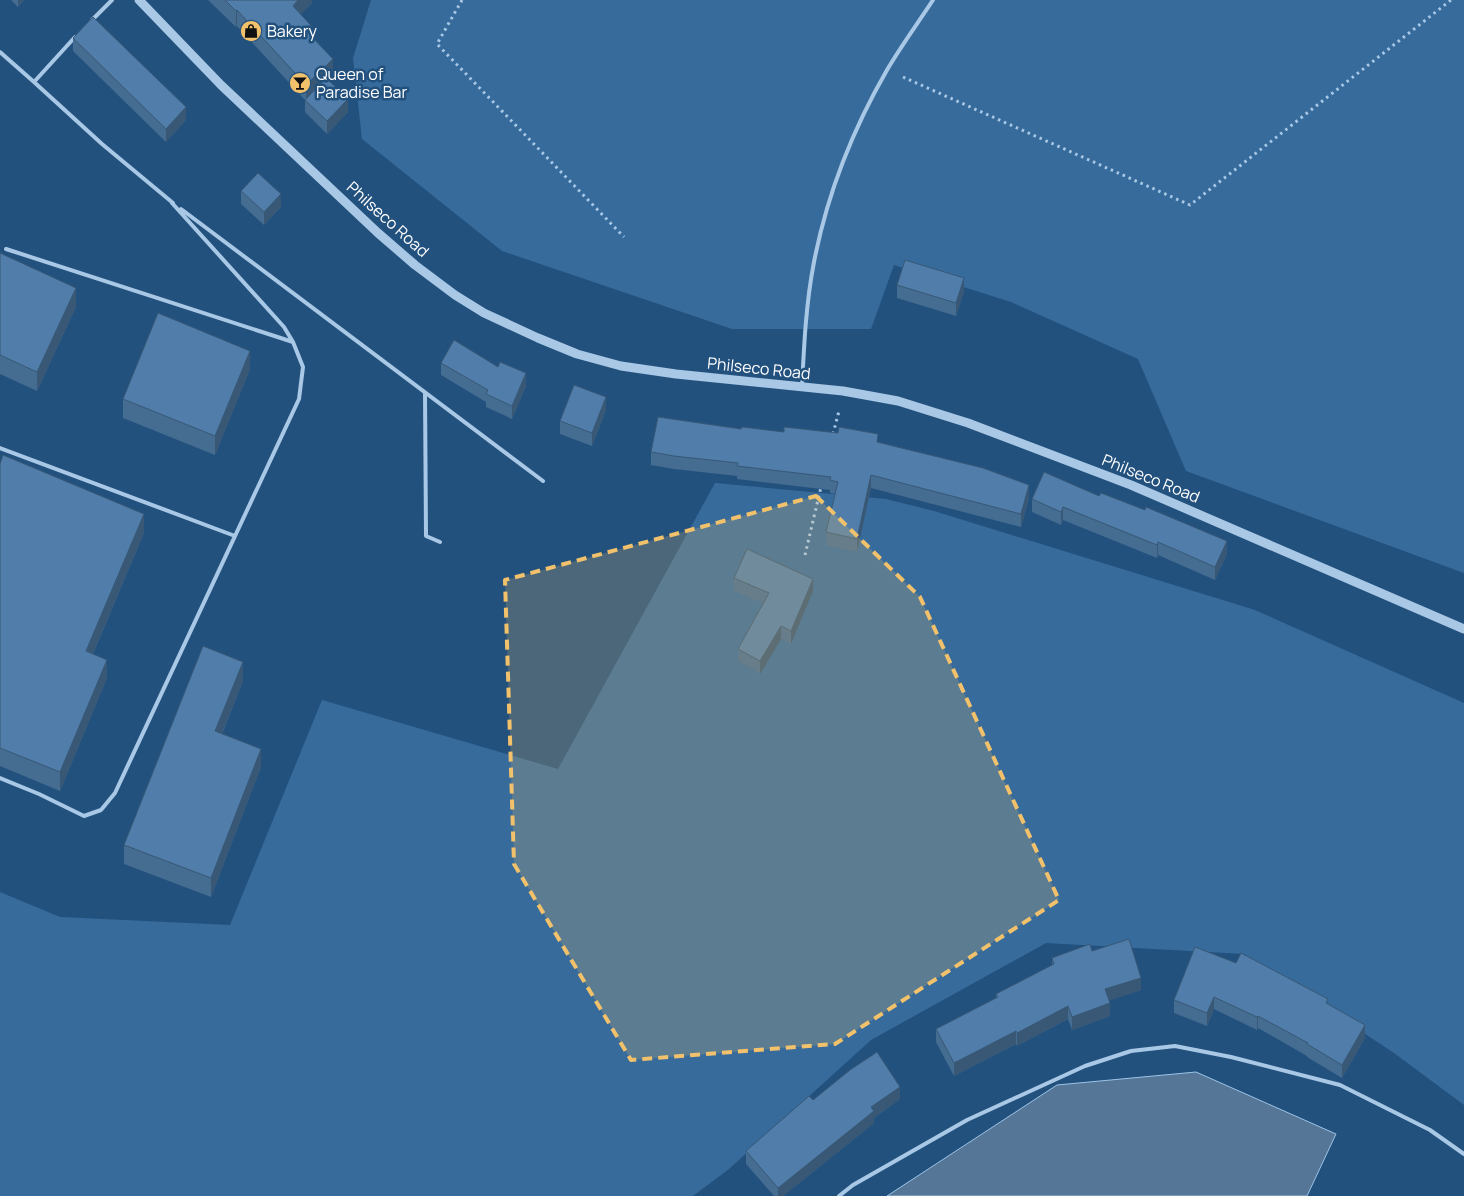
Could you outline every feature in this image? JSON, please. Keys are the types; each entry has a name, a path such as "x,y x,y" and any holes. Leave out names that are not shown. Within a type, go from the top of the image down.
{"street":[{"name":"Philseco Road","path":"139,0 221,85 378,233 448,290 484,313 577,354 621,366 676,374 843,391 898,401 968,423 1113,478 1464,629"}],"lane":[{"path":"88,24 112,0"},
{"path":"802,387 805,332 814,263 829,203 854,136 887,70 933,0"},
{"path":"34,82 82,30"},
{"path":"0,52 102,144 172,203 543,481"},
{"path":"0,778 84,816 101,810 115,793 299,399 303,367 293,342 284,327 172,203"},
{"path":"6,248 293,342"},
{"path":"425,393 426,536 440,542"},
{"path":"0,448 235,536"},
{"path":"839,1196 853,1185 967,1120 1085,1066 1131,1051 1175,1046 1231,1057 1340,1085 1430,1130 1464,1154"}],"path":[{"path":"462,0 437,44 624,238"},
{"path":"887,70 1190,205 1451,0"},
{"path":"832,440 843,391"},
{"path":"805,556 823,478"}],"highlighted area":[{"path":"816,496 920,597 1059,900 835,1044 631,1060 514,864 505,580"}],"shaded area":[{"path":"371,0 1464,0 1464,573 1186,471 1138,359 1011,302 894,265 871,329 732,329 502,251 362,139 353,58"},
{"path":"715,483 886,499 934,511 1255,610 1464,703 1464,1105 1394,1053 1244,954 1046,943 871,1040 729,1169 693,1196 0,1196 0,892 60,917 230,925 322,700 558,769"},
{"path":"1196,1072 1336,1134 1307,1196 887,1196 1057,1085"}],"building":[{"path":"225,0 298,0 293,6 316,31 311,36 333,59 306,85 237,10"},
{"path":"93,17 186,107 166,129 73,38"},
{"path":"326,78 348,99 327,121 305,100"},
{"path":"258,173 281,194 264,212 241,191"},
{"path":"0,253 76,288 37,372 0,355"},
{"path":"905,260 964,278 956,303 897,285"},
{"path":"158,313 250,351 215,436 123,399"},
{"path":"454,340 498,367 500,362 526,373 512,406 486,394 488,390 441,363"},
{"path":"574,385 606,397 592,433 560,421"},
{"path":"658,417 741,429 742,427 784,432 784,427 838,433 839,427 878,434 877,442 983,468 1029,485 1021,514 871,475 857,539 826,532 838,482 830,480 831,477 737,466 738,463 651,452"},
{"path":"3,455 144,514 86,651 107,660 60,772 0,748 0,464"},
{"path":"1044,472 1099,496 1101,493 1145,510 1146,507 1227,541 1215,567 1158,542 1157,545 1063,507 1061,512 1032,499"},
{"path":"747,549 813,579 791,631 781,626 760,661 738,649 769,593 734,578"},
{"path":"203,646 243,662 215,731 261,749 211,878 124,845"},
{"path":"1129,939 1141,978 1105,989 1110,1003 1072,1017 1068,1006 954,1063 936,1029 998,997 996,994 1054,964 1052,958 1090,944 1092,951"},
{"path":"1195,947 1236,963 1241,953 1328,999 1326,1003 1365,1025 1342,1065 1308,1043 1258,1016 1214,997 1207,1013 1174,1000"},
{"path":"877,1052 900,1087 871,1107 874,1111 778,1188 746,1151 809,1096 813,1100 850,1070"}],"place":[{"name":"Bakery","path":"251,31"},
{"name":"Queen of Paradise Bar","path":"300,83"}]}
